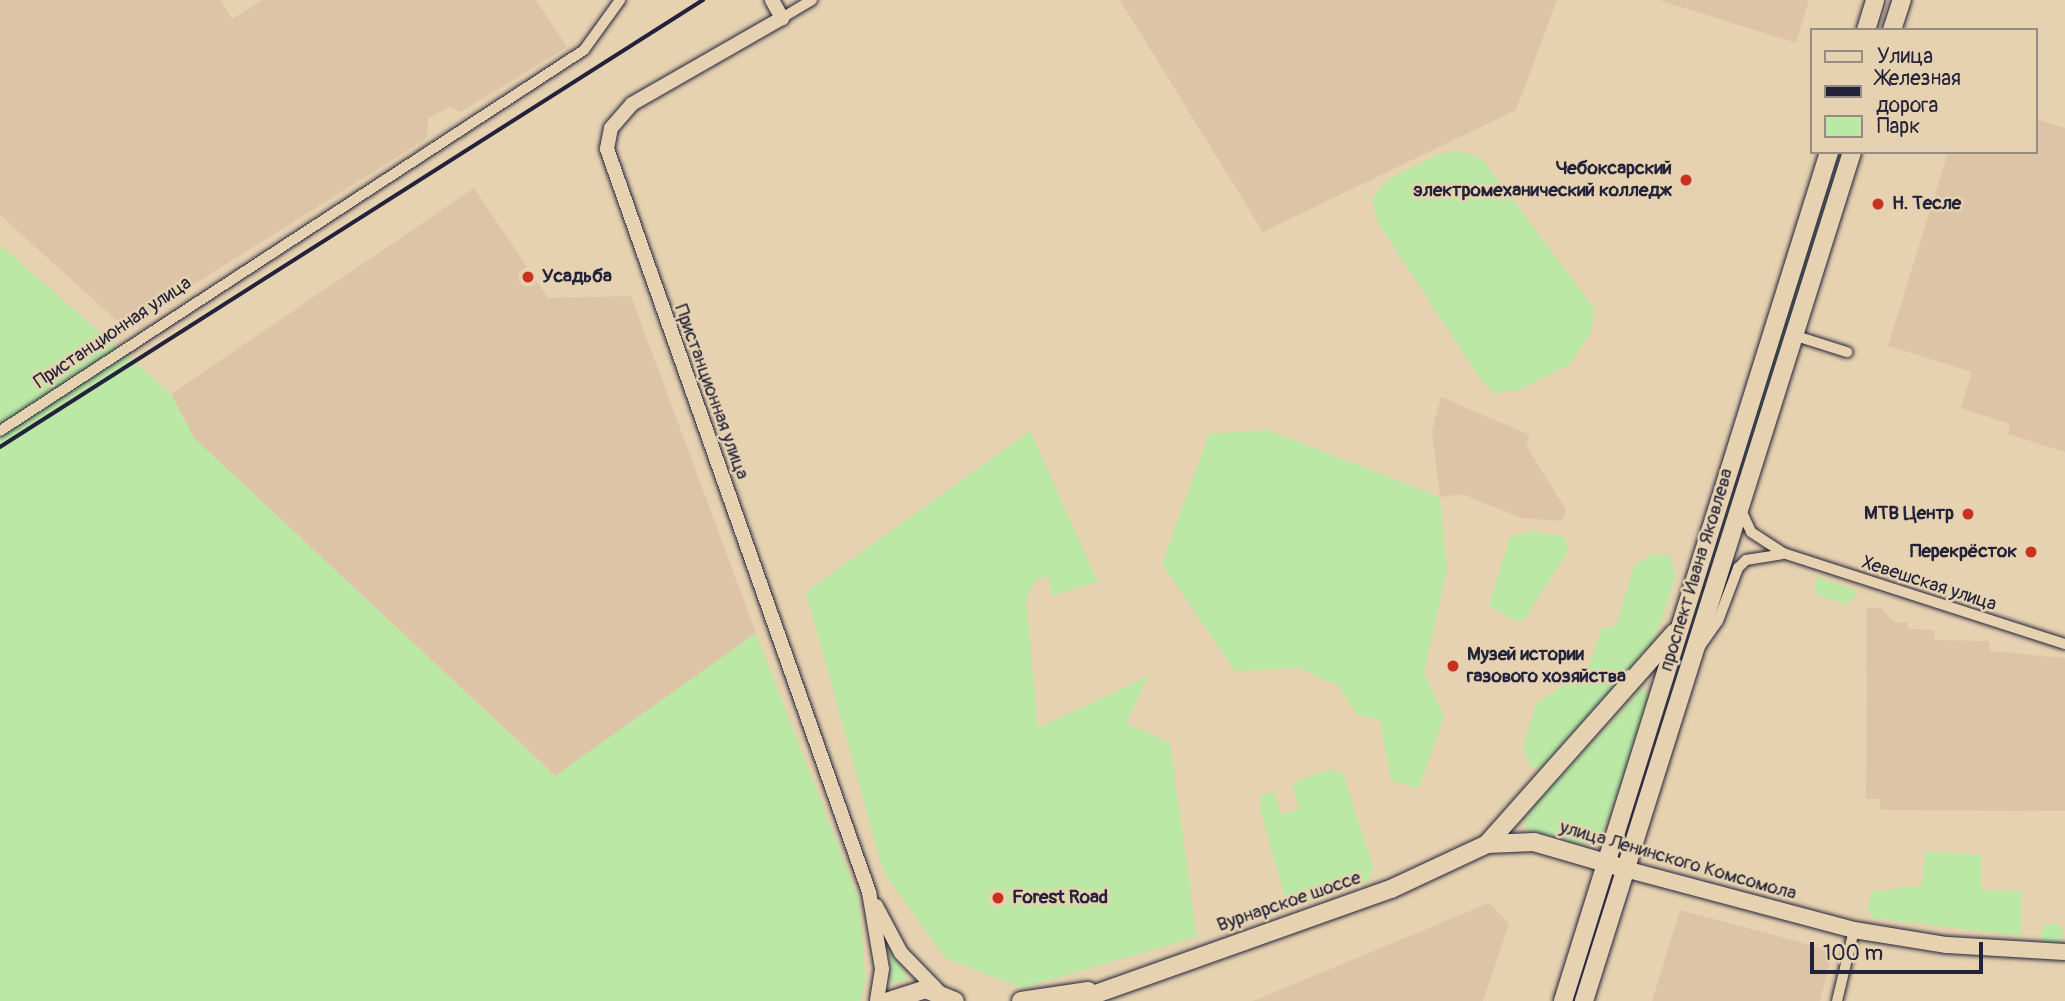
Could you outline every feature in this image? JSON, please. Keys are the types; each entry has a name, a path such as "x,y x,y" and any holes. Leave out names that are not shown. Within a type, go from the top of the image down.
{"main road":[{"path":"1867,28 1875,0"},
{"path":"1893,28 1902,0"},
{"name":"проспект Ивана Яковлева","path":"1563,1001 1828,154"},
{"name":"проспект Ивана Яковлева","path":"1584,1001 1851,154"},
{"path":"1487,844 1681,624"},
{"name":"улица Ленинского Комсомола","path":"1487,844 1521,840 1854,930 1947,945 2065,952"},
{"name":"Вурнарское шоссе","path":"1076,1001 1101,989 1391,889 1487,844"},
{"path":"889,1001 912,989 954,999"},
{"name":"Вурнарское шоссе","path":"1021,1001 1101,989"}],"street":[{"name":"Пристанционная улица","path":"0,431 584,50 620,0"},
{"path":"772,0 782,18"},
{"name":"Пристанционная улица","path":"812,0 632,104 611,128 607,149 869,892 901,953 954,999"},
{"path":"1793,335 1847,352"},
{"name":"Хевешская улица","path":"1739,506 1751,532 1783,553 2065,644"},
{"path":"1693,655 1718,621 1738,568 1760,555 1783,553"},
{"name":"Пристанционная улица","path":"869,892 882,969 877,1001"},
{"path":"1836,1001 1854,930"}],"shaded area":[{"path":"0,0 220,0 232,19 263,0 536,0 567,47 461,112 450,107 428,118 427,138 125,328 0,215"},
{"path":"1120,0 1557,0 1516,110 1263,232"},
{"path":"1659,0 1809,0 1796,43"},
{"path":"2037,120 2065,128 2065,452 2008,434 2010,424 1961,408 1972,372 1888,346 1947,154 2037,154"},
{"path":"474,188 548,298 631,296 756,633 556,776 194,438 171,394"},
{"path":"1441,397 1530,435 1526,445 1566,510 1562,521 1521,518 1462,494 1440,497 1432,431"},
{"path":"1867,608 1881,608 1894,622 1908,622 1908,629 1934,630 1935,640 1989,641 1990,651 2065,658 2065,811 1880,810 1880,799 1866,799"},
{"path":"1489,903 1509,924 1483,1001 1253,1001"},
{"path":"1680,910 1833,951 1820,1001 1652,1001"}],"green space":[{"path":"1462,151 1483,160 1594,308 1592,331 1570,364 1519,390 1496,393 1483,383 1377,221 1372,199 1386,181 1438,154"},
{"path":"1838,154 1843,154 1624,853 1619,851"},
{"path":"0,245 171,394 194,438 555,776 756,633 859,900 866,981 860,1001 0,1001"},
{"path":"1268,430 1440,497 1447,569 1424,673 1444,716 1419,788 1391,781 1380,719 1357,715 1339,686 1299,668 1235,671 1162,564 1209,434"},
{"path":"1030,431 1098,582 1050,596 1050,578 1037,578 1026,599 1038,728 1149,676 1126,723 1170,743 1197,937 1022,988 945,958 883,871 806,592"},
{"path":"1531,531 1564,537 1569,549 1524,620 1513,620 1489,605 1510,537"},
{"path":"1652,554 1669,555 1676,576 1652,648 1548,769 1531,767 1523,747 1536,703 1587,671 1602,628 1616,626 1634,566"},
{"path":"1816,577 1853,589 1856,595 1846,605 1816,594"},
{"path":"1643,687 1651,700 1601,839 1582,845 1524,828 1526,814"},
{"path":"1331,769 1343,774 1373,866 1369,881 1296,904 1285,897 1259,806 1262,795 1274,792 1282,815 1299,809 1292,783"},
{"path":"1925,851 1981,855 1981,890 2022,891 2021,936 1873,918 1867,908 1872,892 1922,885"},
{"path":"1608,880 1574,1001 1569,1001"},
{"path":"2052,923 2060,926 2063,934 2060,942 2052,945 2044,942 2041,934 2044,926"},
{"path":"890,947 908,979 891,984"}],"railway":[{"path":"0,447 703,0"}],"place":[{"name":"Чебоксарский электромеханический колледж","path":"1686,180"},
{"name":"Н. Тесле","path":"1878,204"},
{"name":"Усадьба","path":"528,277"},
{"name":"МТВ Центр","path":"1968,514"},
{"name":"Перекрёсток","path":"2031,552"},
{"name":"Музей истории газового хозяйства","path":"1453,666"},
{"name":"Forest Road","path":"998,898"}]}
